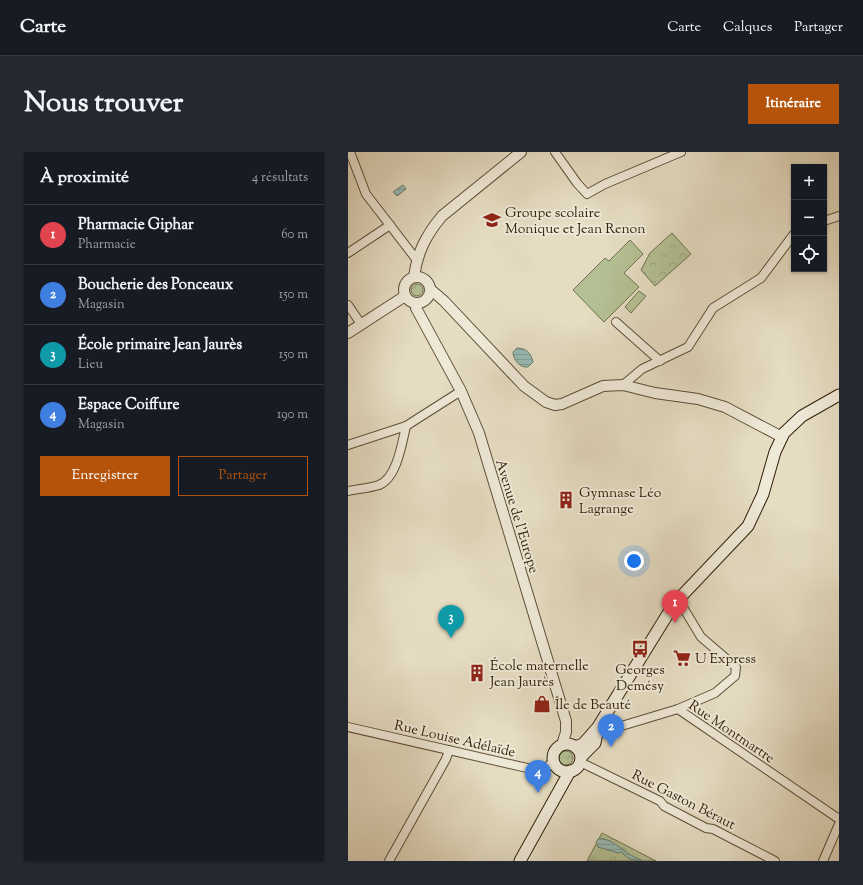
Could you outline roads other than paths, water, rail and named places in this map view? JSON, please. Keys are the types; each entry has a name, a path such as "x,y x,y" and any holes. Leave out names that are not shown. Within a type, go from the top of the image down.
{"main road":[{"path":"555,765 566,772 576,768 579,755 595,742 599,726 678,599 748,526 763,494 775,452 782,437 789,427 802,416 839,395"},
{"path":"558,795 555,751 562,745 569,744 579,755"},
{"path":"520,861 570,771"}],"street":[{"path":"350,152 366,194 416,259"},
{"path":"430,290 424,301 416,304 409,301 405,296 405,284 414,277 416,259 427,235 442,216 521,152"},
{"path":"556,152 577,183 588,194 604,184 681,152"},
{"path":"827,220 839,216"},
{"path":"348,253 390,225"},
{"path":"623,385 642,369 688,347 714,308 761,278 792,236"},
{"path":"414,277 425,280 430,290 444,301 524,386 541,400 550,404 562,404 603,386 623,385 655,393 698,399 725,408 782,437"},
{"path":"348,332 405,296"},
{"name":"Avenue de l'Europe","path":"416,304 416,308 461,391 478,433 566,720 566,732 562,745"},
{"path":"348,305 361,324"},
{"path":"616,322 660,361"},
{"path":"348,445 406,426 461,391"},
{"path":"348,491 379,484 388,479 394,470 406,426"},
{"path":"678,599 701,637 736,667 735,676 715,693 678,709"},
{"name":"Rue Montmartre","path":"599,726 618,727 678,709 839,819"},
{"name":"Rue Louise Adélaïde","path":"348,727 540,770 555,765"},
{"path":"389,861 446,759 449,750"},
{"name":"Rue Gaston Béraut","path":"579,755 660,801 664,806 775,861"},
{"path":"823,861 839,824"}],"water":[{"path":"403,185 406,189 397,196 393,192"},
{"path":"517,348 525,350 531,356 533,362 528,367 520,365 516,361 513,352"},
{"path":"599,838 610,841 643,861 628,858 622,852 618,853 598,847 596,842"}],"place":[{"name":"Groupe scolaire Monique et Jean Renon","path":"492,220"},
{"name":"Gymnase Léo Lagrange","path":"566,500"},
{"name":"Pharmacie Giphar","path":"675,623"},
{"name":"École primaire Jean Jaurès","path":"451,638"},
{"name":"Georges Demésy","path":"640,649"},
{"name":"U Express","path":"682,658"},
{"name":"École maternelle Jean Jaurès","path":"477,673"},
{"name":"Île de Beauté","path":"542,704"},
{"name":"Boucherie des Ponceaux","path":"611,747"},
{"name":"Espace Coiffure","path":"538,793"}]}
